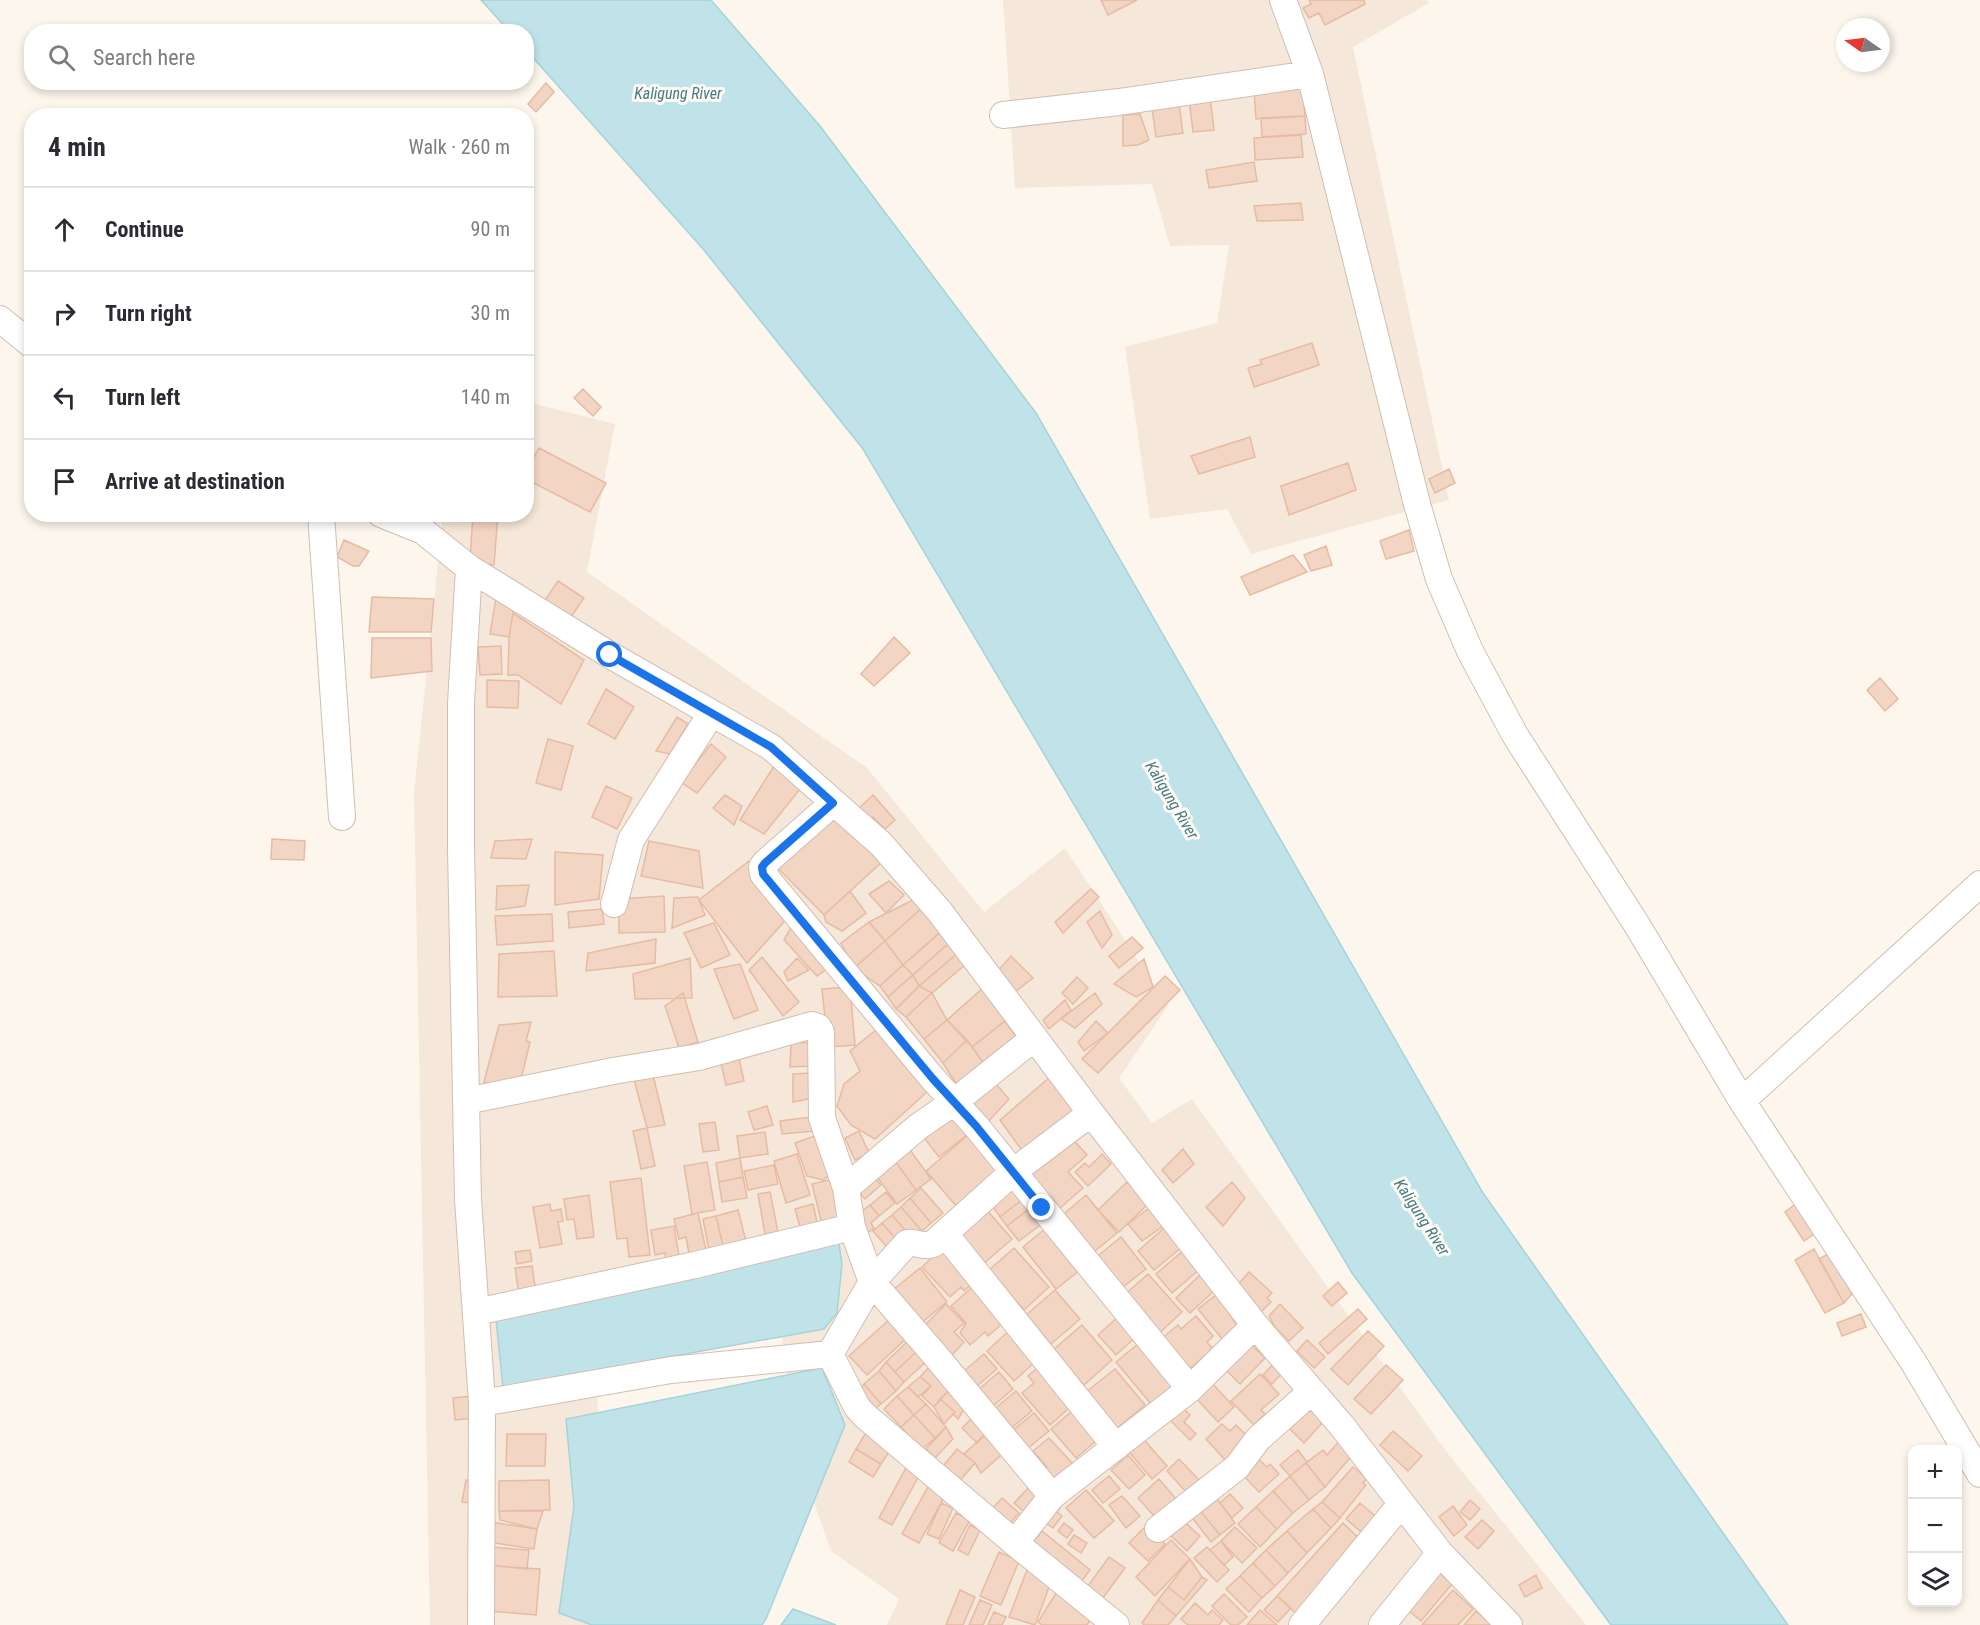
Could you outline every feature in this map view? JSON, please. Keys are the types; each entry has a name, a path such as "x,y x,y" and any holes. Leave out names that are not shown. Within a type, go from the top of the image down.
{"street":[{"path":"1283,0 1310,74 1417,504 1439,579 1470,651 1515,735 1636,925 1742,1101 1914,1363 1980,1474"},
{"path":"1003,115 1119,102 1310,74"},
{"path":"0,320 24,339"},
{"path":"322,522 342,817"},
{"path":"401,522 423,531 465,564 610,655 771,747 881,844 940,912 1091,1113 1255,1325 1342,1426 1440,1553 1509,1625"},
{"path":"465,564 461,703 466,1101 468,1199 482,1403 481,1625"},
{"path":"614,904 630,840 711,714"},
{"path":"833,803 765,863 762,867 763,874 976,1126 1190,1389"},
{"path":"1742,1101 1980,884"},
{"path":"466,1101 613,1071 699,1057 816,1025 821,1032 822,1118 846,1188 852,1227 872,1282 1052,1496"},
{"path":"846,1188 919,1126 954,1102 1034,1038"},
{"path":"830,1353 872,1282 907,1243 926,1246 933,1244 1013,1172 1091,1113"},
{"path":"476,1312 695,1265 852,1227"},
{"path":"945,1234 1116,1447"},
{"path":"1015,1543 1052,1496 1190,1389 1255,1325"},
{"path":"482,1403 671,1370 830,1353"},
{"path":"830,1353 857,1407 864,1416 1107,1622"},
{"path":"1158,1529 1237,1467 1258,1439 1312,1391"},
{"path":"1302,1625 1401,1503"},
{"path":"1382,1625 1440,1553"}],"shaded area":[{"path":"1003,0 1427,0 1429,3 1353,47 1449,500 1251,554 1227,509 1150,519 1125,347 1217,323 1229,245 1170,246 1152,184 1015,188"},
{"path":"534,404 615,424 587,572 867,768 984,912 1065,848 1168,1006 1119,1078 1152,1123 1192,1099 1449,1455 1586,1625 887,1625 899,1599 831,1551 795,1449 778,1305 592,1343 613,1573 717,1625 430,1625 414,793 442,522 534,522"}],"water":[{"name":"Kaligung River","path":"481,0 711,0 820,126 1036,413 1483,1193 1788,1625 1611,1625 1352,1273 863,449 703,249 534,59 534,24 503,24"},
{"path":"838,1237 842,1264 837,1313 824,1329 503,1387 496,1319"},
{"path":"822,1368 845,1425 762,1625 592,1625 559,1613 574,1506 566,1419"},
{"path":"793,1609 836,1625 781,1625"}],"building":[{"path":"1101,0 1137,0 1108,15"},
{"path":"1309,0 1364,0 1365,4 1325,25 1319,13 1309,18 1303,8 1311,4"},
{"path":"546,83 554,92 536,112 528,104"},
{"path":"1303,85 1305,116 1256,119 1254,88"},
{"path":"1210,96 1214,130 1193,132 1189,99"},
{"path":"1178,97 1183,133 1156,137 1151,101"},
{"path":"1140,114 1149,140 1138,145 1123,146 1123,115"},
{"path":"1305,116 1306,134 1262,137 1261,118"},
{"path":"1301,135 1303,157 1255,160 1254,138"},
{"path":"1254,162 1257,181 1209,188 1206,170"},
{"path":"1301,203 1303,220 1257,221 1254,206"},
{"path":"1312,343 1319,365 1254,387 1248,368 1262,364 1260,360"},
{"path":"583,389 601,407 593,416 574,398"},
{"path":"1250,437 1255,457 1199,474 1191,456"},
{"path":"539,448 606,483 590,512 534,483 534,457"},
{"path":"1348,463 1356,490 1289,515 1281,486"},
{"path":"1449,469 1455,483 1435,493 1429,479"},
{"path":"472,522 497,522 494,565 470,561"},
{"path":"1409,530 1414,551 1386,559 1380,541"},
{"path":"344,540 369,551 359,566 353,566 337,557"},
{"path":"1326,546 1332,565 1311,571 1304,555"},
{"path":"1293,555 1307,572 1250,595 1241,577"},
{"path":"558,581 584,598 567,623 541,606"},
{"path":"372,597 434,599 431,632 369,632"},
{"path":"496,598 515,601 509,637 490,634"},
{"path":"513,613 584,660 561,704 518,675 508,675 509,637"},
{"path":"894,637 910,653 874,686 861,674"},
{"path":"372,638 431,638 432,671 371,678"},
{"path":"501,646 502,674 480,675 478,647"},
{"path":"1880,678 1898,699 1885,711 1867,690"},
{"path":"487,680 519,681 518,708 487,707"},
{"path":"606,689 634,707 615,739 588,724"},
{"path":"677,717 688,724 670,754 656,751"},
{"path":"548,739 573,746 561,790 536,783"},
{"path":"711,744 726,757 697,793 681,782"},
{"path":"776,763 804,784 764,834 740,820"},
{"path":"606,786 632,798 617,829 592,817"},
{"path":"725,795 742,806 734,825 713,808"},
{"path":"873,795 895,820 885,829 873,817 865,825 854,813"},
{"path":"829,810 882,862 824,915 774,864"},
{"path":"272,839 305,841 304,860 271,859"},
{"path":"532,839 526,859 491,858 495,841"},
{"path":"649,841 699,851 703,888 641,876"},
{"path":"555,852 603,855 599,899 555,905"},
{"path":"749,861 791,914 747,963 699,900"},
{"path":"889,881 904,895 886,913 869,894"},
{"path":"529,885 525,906 496,910 497,886"},
{"path":"1091,889 1099,897 1063,933 1055,922"},
{"path":"850,891 866,913 842,931 826,922 824,915"},
{"path":"664,896 665,932 619,933 619,899"},
{"path":"698,897 705,915 672,928 674,898"},
{"path":"913,900 921,909 885,941 869,922"},
{"path":"602,909 604,924 569,928 568,912"},
{"path":"921,909 947,926 903,965 885,941"},
{"path":"1100,911 1112,935 1102,948 1087,922"},
{"path":"552,914 553,941 497,945 495,916"},
{"path":"869,922 885,941 854,968 841,943"},
{"path":"714,923 730,955 701,968 684,933"},
{"path":"793,924 828,968 817,976 784,940"},
{"path":"941,932 949,943 913,975 903,965"},
{"path":"1132,937 1143,948 1119,968 1109,956"},
{"path":"656,939 655,963 586,971 588,953"},
{"path":"885,941 903,965 880,986 854,968"},
{"path":"949,943 958,953 919,986 913,975"},
{"path":"554,951 557,996 498,997 499,954"},
{"path":"958,953 966,964 932,993 919,986"},
{"path":"1011,956 1033,978 1012,994 997,972"},
{"path":"762,957 799,1002 783,1016 749,970"},
{"path":"690,958 692,998 635,999 633,974"},
{"path":"797,958 809,970 788,981 784,972"},
{"path":"1144,959 1153,987 1136,997 1114,984"},
{"path":"740,964 758,1010 734,1019 714,969"},
{"path":"903,965 913,975 888,997 880,986"},
{"path":"913,975 919,986 896,1009 888,997"},
{"path":"1165,976 1180,990 1098,1073 1082,1059"},
{"path":"1077,977 1088,988 1073,1004 1062,993"},
{"path":"919,986 932,993 906,1017 896,1009"},
{"path":"850,987 855,1045 828,1047 822,989"},
{"path":"983,988 1005,1021 972,1047 947,1020"},
{"path":"683,993 698,1042 679,1048 665,1006"},
{"path":"932,993 947,1020 924,1039 906,1017"},
{"path":"1095,993 1102,1004 1075,1028 1061,1019"},
{"path":"1065,1000 1071,1010 1049,1029 1043,1020"},
{"path":"947,1020 967,1040 943,1063 924,1039"},
{"path":"1005,1021 1021,1044 987,1068 972,1047"},
{"path":"1096,1021 1108,1033 1084,1051 1078,1042"},
{"path":"531,1022 526,1041 530,1042 520,1084 505,1080 504,1084 496,1085 484,1082 499,1025"},
{"path":"876,1030 928,1091 875,1139 851,1125 837,1106 844,1084 860,1071 850,1051"},
{"path":"967,1040 987,1068 962,1093 943,1063"},
{"path":"791,1042 812,1043 811,1066 790,1067"},
{"path":"738,1054 744,1081 726,1085 720,1059"},
{"path":"652,1071 665,1125 647,1128 633,1076"},
{"path":"811,1073 813,1098 793,1102 793,1074"},
{"path":"1050,1077 1076,1112 1023,1152 1000,1120"},
{"path":"991,1078 1009,1099 987,1123 964,1105"},
{"path":"767,1106 773,1125 754,1130 748,1112"},
{"path":"954,1106 973,1130 939,1157 918,1130"},
{"path":"811,1117 814,1131 782,1134 780,1121"},
{"path":"715,1122 719,1150 703,1152 699,1124"},
{"path":"647,1128 655,1166 641,1169 633,1131"},
{"path":"975,1129 1004,1170 964,1215 926,1171"},
{"path":"859,1131 869,1153 855,1160 845,1138"},
{"path":"765,1132 768,1154 740,1158 737,1136"},
{"path":"820,1134 832,1173 823,1180 807,1176 795,1143"},
{"path":"1069,1135 1087,1155 1068,1172 1083,1188 1053,1214 1021,1177"},
{"path":"905,1143 931,1179 916,1190 890,1154"},
{"path":"1183,1149 1194,1164 1173,1183 1162,1170"},
{"path":"797,1154 810,1195 786,1203 774,1161"},
{"path":"890,1154 916,1190 897,1204 875,1174"},
{"path":"1102,1154 1111,1164 1088,1186 1075,1172 1085,1163 1089,1167"},
{"path":"740,1158 743,1177 719,1182 716,1163"},
{"path":"707,1162 715,1210 692,1214 684,1166"},
{"path":"774,1165 778,1184 748,1190 744,1171"},
{"path":"871,1174 881,1185 865,1199 855,1188"},
{"path":"743,1177 747,1198 722,1202 719,1182"},
{"path":"641,1178 650,1255 629,1257 627,1238 617,1239 610,1182"},
{"path":"837,1178 840,1219 822,1224 812,1184"},
{"path":"1018,1182 1028,1195 1000,1217 990,1203"},
{"path":"1127,1182 1148,1204 1119,1232 1098,1210"},
{"path":"1232,1182 1245,1198 1223,1226 1206,1207"},
{"path":"921,1188 943,1213 931,1223 910,1198"},
{"path":"770,1192 778,1232 765,1234 758,1194"},
{"path":"886,1192 895,1203 879,1216 870,1205"},
{"path":"589,1195 594,1237 577,1239 574,1219 567,1220 564,1199"},
{"path":"1028,1195 1035,1204 1007,1226 1000,1217"},
{"path":"1086,1195 1117,1233 1090,1255 1059,1218"},
{"path":"910,1198 931,1223 922,1231 901,1207"},
{"path":"1797,1203 1817,1232 1804,1241 1785,1212"},
{"path":"550,1204 551,1211 561,1209 563,1221 558,1222 562,1244 540,1248 533,1207"},
{"path":"813,1204 817,1222 800,1227 795,1209"},
{"path":"1035,1204 1047,1220 1019,1241 1007,1226"},
{"path":"870,1205 879,1216 871,1223 874,1228 865,1235 853,1218"},
{"path":"901,1207 922,1231 912,1238 892,1215"},
{"path":"985,1208 1012,1239 982,1265 955,1235"},
{"path":"1149,1208 1163,1226 1142,1241 1128,1224"},
{"path":"738,1210 747,1245 723,1246 716,1216"},
{"path":"698,1213 707,1255 690,1259 686,1237 679,1239 674,1219"},
{"path":"892,1215 912,1238 895,1238 882,1223"},
{"path":"716,1216 723,1246 709,1250 703,1219"},
{"path":"882,1223 895,1238 886,1246 873,1231"},
{"path":"1051,1224 1085,1266 1056,1289 1023,1247"},
{"path":"674,1226 680,1263 667,1266 665,1253 655,1255 651,1230"},
{"path":"1164,1228 1181,1248 1154,1270 1138,1251"},
{"path":"1121,1237 1146,1269 1118,1291 1093,1260"},
{"path":"946,1244 978,1278 964,1291 961,1287 950,1297 922,1267"},
{"path":"1014,1248 1049,1287 1024,1310 989,1270"},
{"path":"1814,1249 1844,1303 1825,1313 1795,1260"},
{"path":"530,1250 532,1261 517,1264 515,1252"},
{"path":"1184,1250 1200,1269 1172,1293 1156,1274"},
{"path":"1830,1253 1852,1294 1844,1303 1819,1259"},
{"path":"532,1266 536,1292 519,1295 515,1268"},
{"path":"920,1268 947,1302 915,1328 888,1294"},
{"path":"1203,1272 1217,1288 1190,1313 1176,1298"},
{"path":"1249,1272 1272,1293 1267,1298 1271,1302 1261,1312 1235,1288"},
{"path":"1148,1274 1182,1312 1156,1336 1122,1297"},
{"path":"979,1281 1010,1317 988,1336 985,1332 970,1345 960,1333 966,1323 951,1306"},
{"path":"1338,1282 1347,1293 1332,1306 1323,1296"},
{"path":"1055,1290 1080,1319 1051,1344 1026,1315"},
{"path":"1220,1292 1235,1311 1230,1315 1238,1326 1222,1339 1198,1309"},
{"path":"946,1304 964,1323 954,1332 964,1342 952,1355 917,1333"},
{"path":"1280,1304 1303,1328 1289,1341 1275,1327 1269,1316"},
{"path":"1358,1309 1367,1319 1328,1354 1319,1343"},
{"path":"1121,1314 1139,1334 1116,1355 1098,1335"},
{"path":"1861,1314 1866,1327 1842,1336 1837,1323"},
{"path":"1196,1316 1213,1336 1207,1342 1213,1349 1187,1371 1160,1340 1178,1325 1181,1329"},
{"path":"892,1317 909,1336 867,1375 849,1356"},
{"path":"1082,1325 1112,1360 1084,1385 1053,1350"},
{"path":"1013,1327 1040,1357 1014,1381 987,1351"},
{"path":"1368,1331 1384,1346 1348,1385 1331,1369"},
{"path":"910,1339 919,1349 895,1372 886,1362"},
{"path":"1144,1339 1178,1381 1151,1404 1116,1362"},
{"path":"1307,1340 1325,1357 1314,1368 1297,1351"},
{"path":"1252,1345 1265,1358 1240,1384 1226,1370"},
{"path":"919,1349 929,1359 904,1382 895,1372"},
{"path":"984,1354 997,1369 970,1392 957,1377"},
{"path":"886,1362 904,1382 896,1391 879,1371"},
{"path":"934,1362 956,1382 934,1407 922,1396 931,1386 920,1377"},
{"path":"1275,1362 1284,1371 1272,1384 1263,1375"},
{"path":"1043,1363 1076,1402 1050,1425 1022,1393 1034,1383 1028,1376"},
{"path":"1386,1365 1403,1380 1371,1414 1354,1399"},
{"path":"1115,1369 1145,1405 1116,1429 1086,1392"},
{"path":"879,1371 896,1391 881,1404 864,1384"},
{"path":"999,1372 1013,1389 986,1412 972,1395"},
{"path":"1260,1374 1279,1394 1261,1410 1265,1414 1254,1425 1231,1401"},
{"path":"920,1377 931,1386 918,1397 908,1387"},
{"path":"1211,1382 1234,1407 1218,1422 1195,1397"},
{"path":"864,1384 881,1404 869,1414 855,1394"},
{"path":"954,1385 969,1401 958,1419 953,1414 955,1412 940,1399"},
{"path":"908,1387 926,1404 914,1415 897,1396"},
{"path":"1016,1391 1032,1411 1003,1435 987,1415"},
{"path":"472,1396 474,1418 455,1420 453,1398"},
{"path":"897,1396 914,1415 901,1427 884,1409"},
{"path":"940,1399 955,1412 944,1424 934,1407"},
{"path":"1177,1402 1190,1415 1184,1422 1196,1434 1190,1440 1165,1415"},
{"path":"926,1404 946,1427 935,1438 914,1415"},
{"path":"1078,1406 1102,1436 1076,1458 1051,1429"},
{"path":"1309,1409 1323,1422 1304,1443 1290,1429"},
{"path":"1034,1413 1049,1431 1021,1454 1006,1436"},
{"path":"914,1415 935,1438 921,1450 901,1427"},
{"path":"973,1417 988,1432 977,1443 962,1428"},
{"path":"1222,1424 1230,1431 1236,1425 1246,1435 1240,1441 1243,1444 1226,1461 1206,1439"},
{"path":"946,1427 953,1439 935,1458 926,1449"},
{"path":"992,1428 1009,1448 981,1473 975,1463 964,1454"},
{"path":"1393,1431 1422,1456 1408,1471 1380,1445"},
{"path":"507,1434 546,1434 545,1466 506,1466"},
{"path":"865,1434 891,1449 881,1464 856,1449"},
{"path":"1139,1434 1167,1466 1152,1479 1124,1446"},
{"path":"1049,1438 1073,1464 1048,1486 1038,1475 1047,1467 1033,1451"},
{"path":"1342,1438 1352,1448 1347,1454 1350,1458 1325,1487 1306,1463 1323,1450 1327,1455"},
{"path":"856,1449 881,1464 873,1477 849,1462"},
{"path":"957,1449 975,1463 957,1484 940,1470"},
{"path":"1298,1450 1307,1462 1290,1476 1280,1465"},
{"path":"1128,1455 1145,1475 1129,1489 1111,1470"},
{"path":"1257,1458 1267,1467 1270,1464 1279,1474 1259,1492 1241,1473"},
{"path":"1179,1459 1201,1482 1188,1494 1167,1471"},
{"path":"1306,1463 1325,1487 1309,1500 1290,1476"},
{"path":"908,1464 920,1474 892,1525 879,1518"},
{"path":"1353,1467 1367,1478 1363,1483 1366,1485 1340,1518 1322,1502"},
{"path":"1109,1476 1120,1489 1103,1503 1092,1490"},
{"path":"1290,1476 1309,1500 1293,1513 1273,1491"},
{"path":"1159,1479 1176,1499 1155,1517 1138,1498"},
{"path":"466,1480 477,1482 474,1504 462,1502"},
{"path":"549,1480 550,1510 499,1511 499,1481"},
{"path":"1032,1484 1042,1494 1024,1512 1014,1503"},
{"path":"929,1485 946,1494 919,1543 902,1534"},
{"path":"1086,1490 1114,1521 1094,1538 1066,1508"},
{"path":"1273,1491 1293,1513 1277,1529 1256,1507"},
{"path":"1230,1494 1243,1508 1232,1518 1220,1503"},
{"path":"1214,1495 1235,1523 1220,1535 1198,1508"},
{"path":"1122,1496 1140,1516 1126,1528 1109,1505"},
{"path":"1002,1498 1019,1513 1008,1526 990,1511"},
{"path":"1470,1500 1480,1509 1470,1520 1460,1512"},
{"path":"1052,1502 1060,1508 1057,1512 1062,1516 1053,1528 1045,1522"},
{"path":"1322,1502 1340,1518 1331,1528 1313,1509"},
{"path":"941,1503 953,1508 939,1539 927,1534"},
{"path":"1360,1503 1381,1521 1367,1537 1346,1519"},
{"path":"1453,1506 1467,1525 1454,1536 1439,1517"},
{"path":"1256,1507 1277,1529 1260,1547 1238,1524"},
{"path":"1198,1508 1220,1535 1211,1542 1190,1515"},
{"path":"1313,1509 1331,1528 1307,1553 1287,1531"},
{"path":"499,1511 543,1511 537,1529 500,1520"},
{"path":"956,1513 970,1520 953,1551 939,1543"},
{"path":"1179,1517 1200,1536 1187,1551 1166,1531"},
{"path":"1482,1520 1494,1531 1478,1549 1465,1537"},
{"path":"491,1522 537,1529 534,1549 489,1542"},
{"path":"1064,1523 1073,1530 1067,1538 1058,1531"},
{"path":"1343,1523 1366,1545 1301,1618 1277,1596"},
{"path":"970,1525 980,1530 968,1555 958,1550"},
{"path":"1146,1526 1165,1544 1148,1561 1129,1543"},
{"path":"1235,1527 1257,1548 1242,1563 1221,1541"},
{"path":"1042,1531 1090,1570 1078,1586 1029,1547"},
{"path":"1287,1531 1307,1553 1288,1573 1266,1550"},
{"path":"1074,1535 1087,1543 1081,1553 1068,1544"},
{"path":"1171,1540 1190,1559 1155,1596 1136,1577"},
{"path":"1221,1541 1233,1557 1224,1565 1210,1550"},
{"path":"490,1547 529,1550 527,1569 488,1565"},
{"path":"1207,1547 1229,1570 1217,1582 1194,1558"},
{"path":"1266,1550 1288,1573 1275,1586 1253,1563"},
{"path":"999,1552 1019,1561 1001,1605 980,1596"},
{"path":"1109,1557 1125,1568 1100,1602 1085,1590"},
{"path":"1190,1559 1202,1577 1184,1600 1168,1587"},
{"path":"1253,1563 1275,1586 1262,1598 1240,1576"},
{"path":"494,1566 540,1569 536,1615 490,1611"},
{"path":"1435,1569 1452,1584 1421,1621 1404,1607"},
{"path":"1027,1570 1052,1579 1035,1625 1009,1617"},
{"path":"1536,1575 1542,1588 1525,1597 1519,1585"},
{"path":"1240,1576 1262,1598 1249,1612 1226,1589"},
{"path":"1202,1577 1207,1580 1176,1616 1158,1600 1168,1587 1184,1600"},
{"path":"960,1590 975,1597 963,1625 946,1625"},
{"path":"1058,1590 1095,1612 1087,1625 1042,1625 1038,1622"},
{"path":"1453,1590 1473,1609 1458,1625 1422,1625"},
{"path":"1224,1594 1247,1617 1238,1625 1231,1625 1212,1606"},
{"path":"1277,1596 1291,1608 1278,1622 1264,1610"},
{"path":"980,1600 992,1605 983,1625 969,1625"},
{"path":"1158,1600 1176,1616 1168,1625 1144,1625 1142,1623"},
{"path":"1195,1603 1208,1615 1212,1610 1223,1620 1219,1625 1188,1625 1181,1619"},
{"path":"1260,1610 1277,1625 1247,1625"},
{"path":"1476,1611 1492,1625 1464,1625"},
{"path":"994,1612 1006,1617 1002,1625 988,1625"}],"route":[{"path":"610,655 771,747 833,803 765,863 762,867 763,874 829,956 976,1126 1042,1208"}]}
